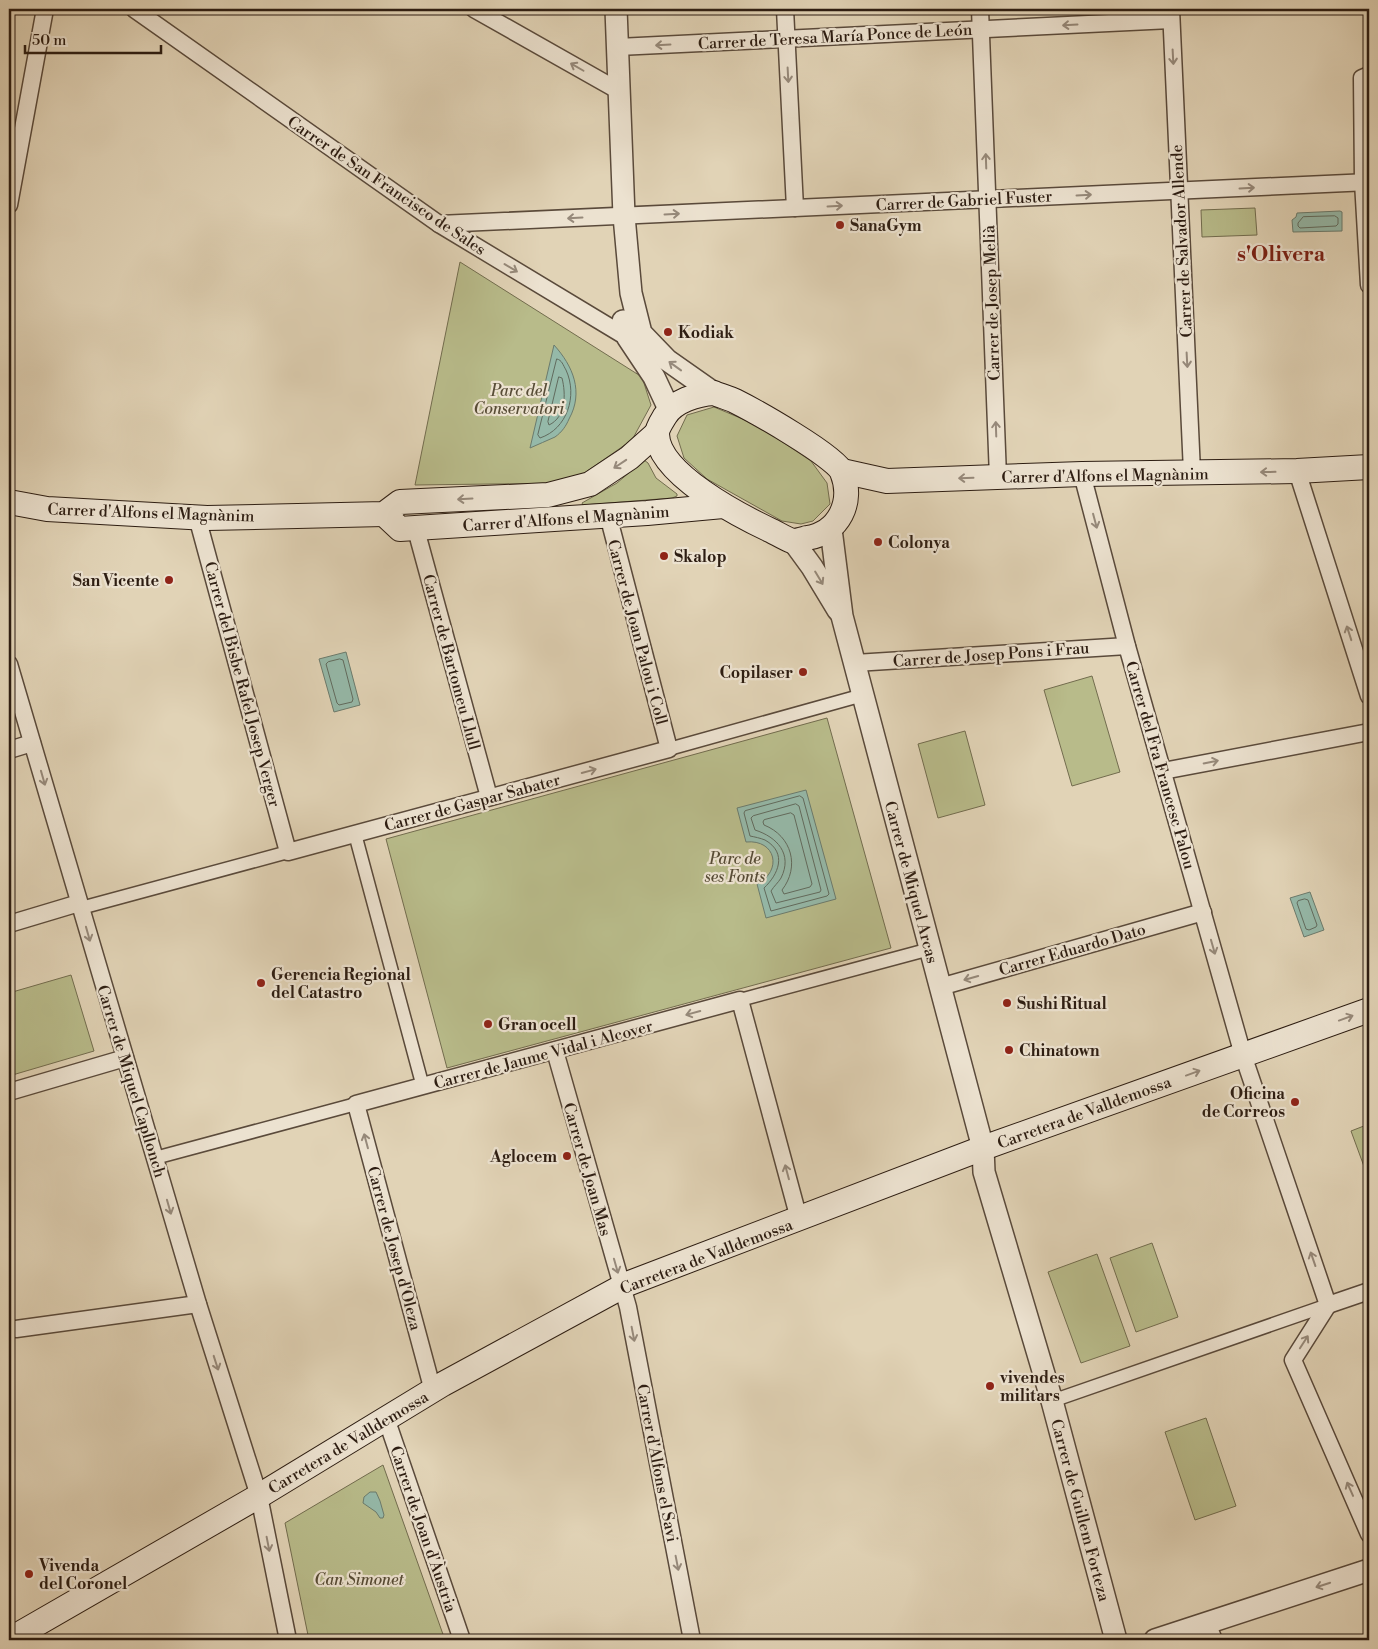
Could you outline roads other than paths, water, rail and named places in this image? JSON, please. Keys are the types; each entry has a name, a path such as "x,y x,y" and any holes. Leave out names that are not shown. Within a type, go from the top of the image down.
{"main road":[{"path":"700,394 714,394 734,401 821,451 842,471 846,494 845,501 842,515 831,529 814,537 793,541 723,506 675,470 664,456 657,434 661,423 669,409 700,394"},
{"name":"Carrer d'Alfons el Magnànim","path":"9,502 47,509 197,517 384,514 400,502 548,495 590,484 629,458 657,434"},
{"name":"Carrer d'Alfons el Magnànim","path":"842,471 887,481 1082,474 1297,471 1369,467"},
{"name":"Carrer d'Alfons el Magnànim","path":"384,514 400,529 723,506"},
{"name":"Carretera de Valldemossa","path":"9,1640 259,1496 386,1418 622,1287 983,1148 1369,1010"}],"street":[{"path":"9,205 12,165 45,9"},
{"name":"Carrer de San Francisco de Sales","path":"134,9 439,224 634,336 714,394"},
{"path":"474,9 619,91"},
{"path":"616,9 624,216 620,266 621,311 634,336"},
{"path":"786,9 795,208"},
{"name":"Carrer de Josep Melià","path":"980,9 998,477"},
{"name":"Carrer de Teresa María Ponce de León","path":"618,47 981,29 1171,14"},
{"name":"Carrer de Salvador Allende","path":"1171,14 1192,472"},
{"path":"1369,75 1362,78 1369,284"},
{"name":"Carrer de Gabriel Fuster","path":"439,224 1366,182"},
{"name":"Carrer de San Francisco de Sales","path":"634,336 669,409"},
{"path":"1297,471 1369,696"},
{"name":"Carrer del Fra Francesc Palou","path":"1082,474 1127,646 1244,1055 1328,1305"},
{"name":"Carrer de Joan Palou i Coll","path":"608,515 669,749"},
{"name":"Carrer del Bisbe Rafel Josep Verger","path":"197,517 288,852"},
{"name":"Carrer de Bartomeu Llull","path":"423,527 418,537 489,797"},
{"name":"Carrer de Miquel Arcas","path":"831,529 842,616 983,1148"},
{"name":"Carrer de Miquel Arcas","path":"793,541 812,567 842,616"},
{"name":"Carrer de Josep Pons i Frau","path":"855,663 1127,646"},
{"name":"Carrer de Miquel Capllonch","path":"9,664 198,1304 259,1496 288,1640"},
{"name":"Carrer de Gaspar Sabater","path":"80,906 355,834 863,695"},
{"path":"1163,771 1369,732"},
{"path":"9,750 32,743"},
{"path":"355,834 423,1087"},
{"path":"9,924 80,906"},
{"name":"Carrer Eduardo Dato","path":"940,987 1203,912"},
{"name":"Carrer de Jaume Vidal i Alcover","path":"155,1158 930,950"},
{"path":"740,1000 799,1219"},
{"name":"Carrer de Joan Mas","path":"555,1051 622,1287"},
{"path":"9,1092 125,1058"},
{"name":"Carrer de Josep d'Oleza","path":"356,1104 433,1391"},
{"name":"Carrer de Guillem Forteza","path":"983,1148 984,1172 1052,1401 1116,1640"},
{"name":"Carrer d'Alfons el Savi","path":"622,1287 628,1307 692,1640"},
{"path":"1052,1401 1369,1291"},
{"path":"16,1329 198,1304"},
{"path":"1328,1305 1293,1360 1369,1534"},
{"name":"Carrer de Joan d'Àustria","path":"386,1418 462,1640"},
{"path":"1155,1640 1211,1632 1369,1570"}],"water":[{"path":"1342,212 1342,231 1293,232 1292,220 1296,217 1297,213"},
{"path":"554,345 571,371 576,389 576,399 562,431 530,448"},
{"path":"346,652 360,705 334,712 319,659"},
{"path":"806,790 836,899 766,918 757,884 770,872 773,864 772,857 770,851 764,845 756,842 746,842 737,808"},
{"path":"1310,892 1324,930 1304,937 1290,898"},
{"path":"370,1492 376,1492 384,1515 383,1518 380,1518 376,1512 363,1503 364,1497"}],"place":[{"name":"SanaGym","path":"840,225"},
{"name":"Kodiak","path":"668,332"},
{"name":"Colonya","path":"878,542"},
{"name":"Skalop","path":"664,556"},
{"name":"San Vicente","path":"169,580"},
{"name":"Copilaser","path":"803,672"},
{"name":"Gerencia Regional del Catastro","path":"261,983"},
{"name":"Sushi Ritual","path":"1007,1003"},
{"name":"Gran ocell","path":"488,1024"},
{"name":"Chinatown","path":"1009,1050"},
{"name":"Oficina de Correos","path":"1295,1102"},
{"name":"Aglocem","path":"567,1156"},
{"name":"vivendes militars","path":"990,1386"},
{"name":"Vivenda del Coronel","path":"29,1574"}],"district":[{"name":"s'Olivera","path":"1281,254"}],"park label":[{"name":"Parc del Conservatori","path":"519,399"},
{"name":"Parc de ses Fonts","path":"735,867"},
{"name":"Can Simonet","path":"359,1579"}]}
